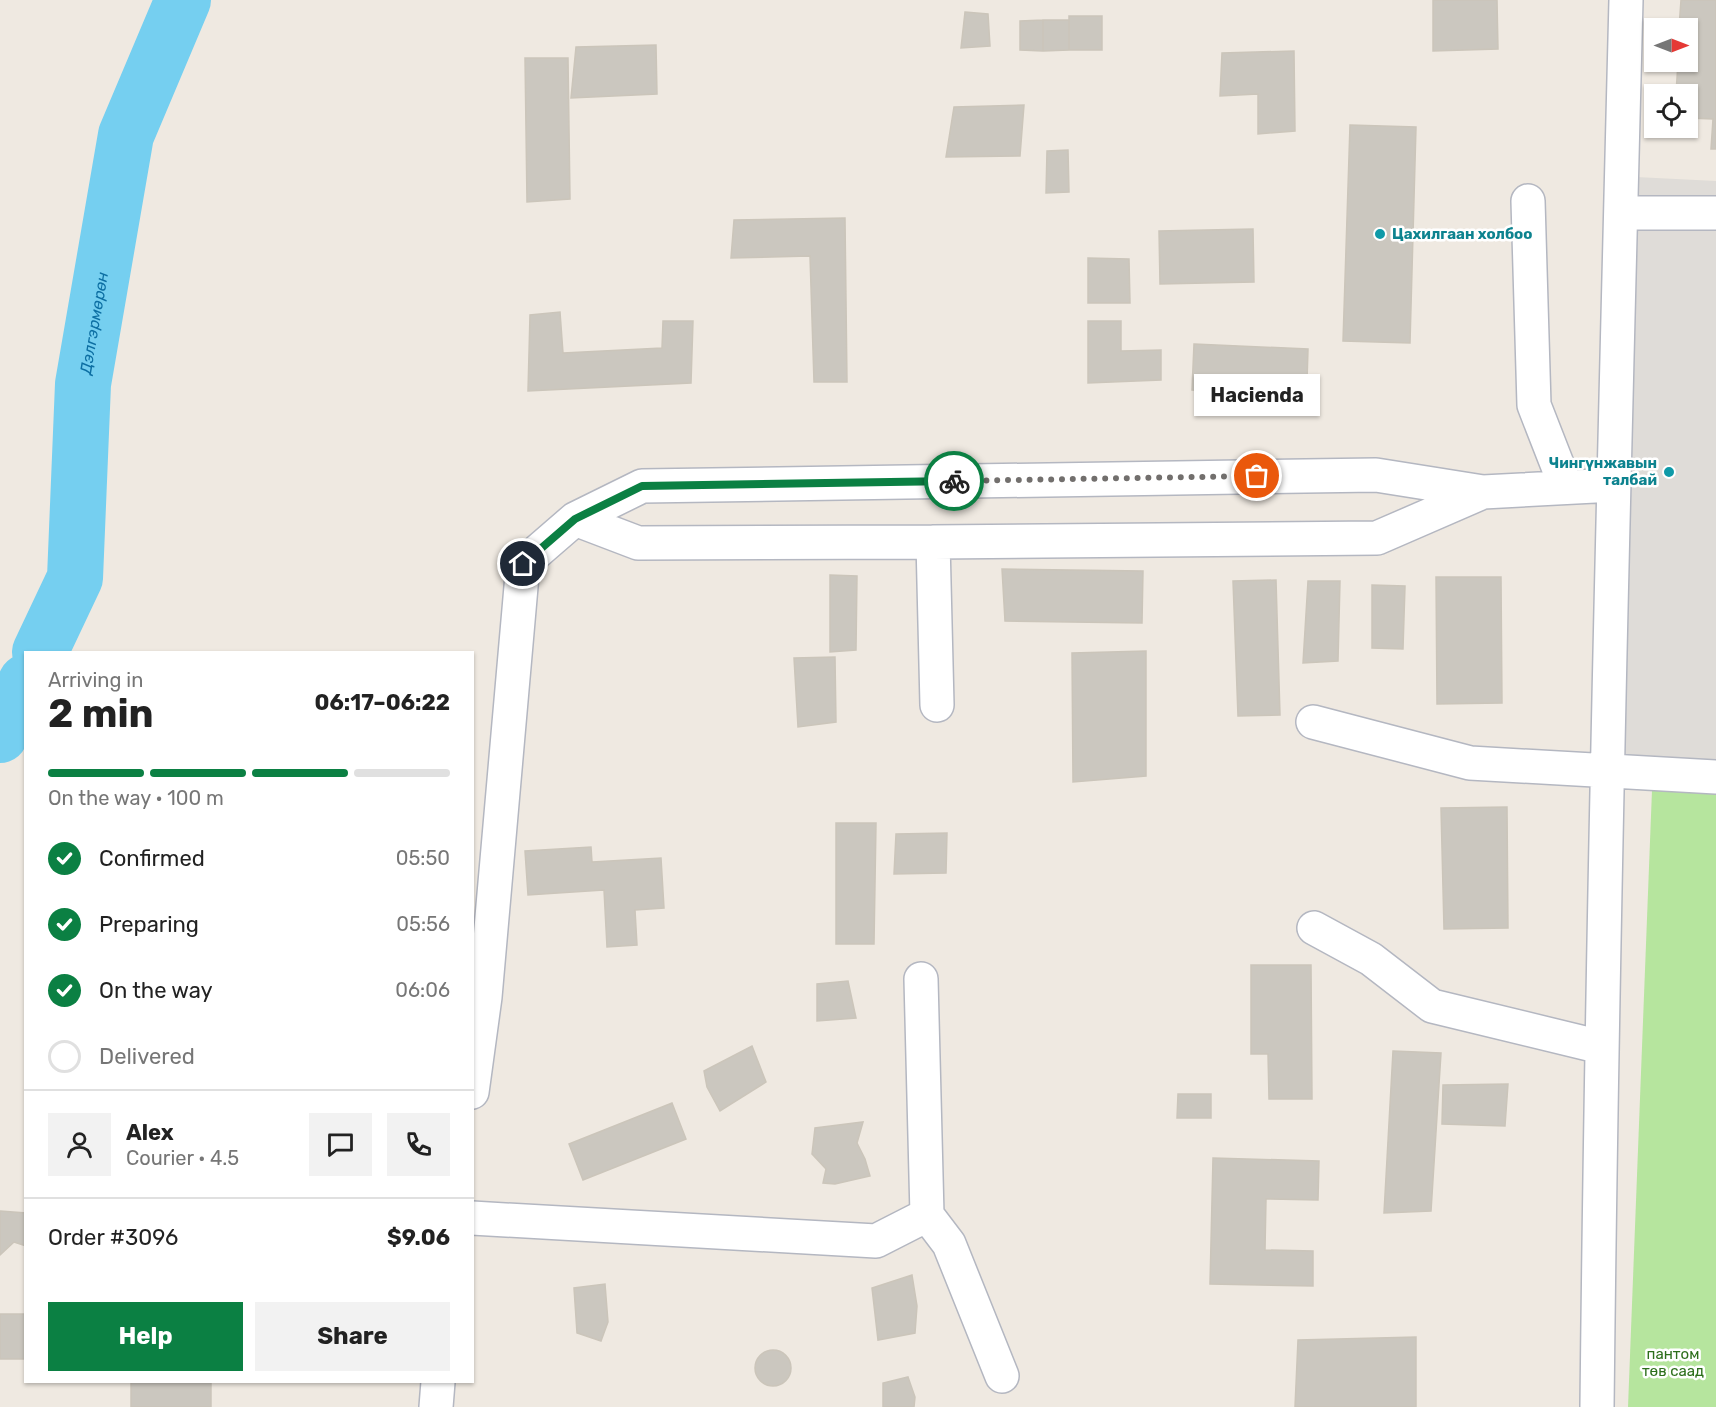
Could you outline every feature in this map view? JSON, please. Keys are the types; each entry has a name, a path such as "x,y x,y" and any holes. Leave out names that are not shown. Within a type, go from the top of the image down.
{"street":[{"path":"1597,1407 1606,772 1626,0"},
{"path":"1528,201 1534,405 1566,487"},
{"path":"1621,213 1716,213"},
{"path":"474,1077 485,997 523,564 575,519 642,486 1376,475 1483,492 1614,485"},
{"path":"575,519 638,543 1377,538 1483,492"},
{"path":"933,542 937,705"},
{"path":"1313,722 1470,763 1716,777"},
{"path":"1314,928 1371,959 1432,1006 1601,1047"},
{"path":"921,979 927,1215 949,1244 1002,1376"},
{"path":"474,1218 876,1241 927,1215"},
{"path":"436,1407 438,1383"}],"green space":[{"name":"пантом төв саад","path":"1652,790 1716,792 1716,1407 1628,1407"}],"shaded area":[{"name":"Чингүнжавын талбай","path":"1636,177 1716,181 1716,767 1608,762"}],"building":[{"path":"1433,0 1497,0 1498,49 1433,51"},
{"path":"1681,0 1716,0 1716,149 1711,149 1713,119 1698,118 1698,84 1677,84 1677,72 1698,72 1698,18 1680,18"},
{"path":"965,12 988,14 990,46 961,48"},
{"path":"1069,16 1102,16 1102,50 1069,50"},
{"path":"1043,20 1069,20 1069,50 1043,51"},
{"path":"1043,20 1043,51 1020,50 1020,21"},
{"path":"656,45 657,94 571,98 576,47"},
{"path":"1294,51 1295,131 1258,134 1258,94 1220,96 1222,53"},
{"path":"525,58 568,58 570,199 527,202"},
{"path":"1024,105 1020,156 946,157 954,107"},
{"name":"Цахилгаан холбоо","path":"1350,125 1416,127 1410,343 1343,341"},
{"path":"1068,150 1069,192 1046,193 1047,151"},
{"path":"845,218 847,382 814,382 810,256 731,258 734,220"},
{"path":"1253,229 1254,282 1160,284 1159,231"},
{"path":"1088,258 1129,259 1130,303 1088,303"},
{"path":"560,312 563,353 662,348 663,321 693,321 691,383 528,391 530,315"},
{"path":"1088,321 1121,321 1121,351 1161,350 1161,380 1088,383"},
{"path":"1194,344 1308,349 1306,413 1242,410 1242,392 1192,390"},
{"path":"1002,569 1143,571 1142,623 1005,621"},
{"path":"830,575 857,576 856,650 830,652"},
{"path":"1436,577 1501,577 1502,703 1437,704"},
{"path":"1276,580 1280,715 1238,716 1233,581"},
{"path":"1308,581 1340,581 1338,661 1303,663"},
{"path":"1372,585 1405,586 1403,649 1372,648"},
{"path":"1146,651 1146,776 1073,782 1072,653"},
{"path":"835,657 836,722 798,727 794,658"},
{"path":"1507,807 1508,928 1444,929 1441,808"},
{"path":"836,823 876,823 874,944 836,944"},
{"path":"947,833 946,873 894,874 896,834"},
{"path":"591,847 592,862 661,858 664,908 635,910 637,945 607,947 604,890 528,895 525,851"},
{"path":"1251,965 1311,965 1312,1099 1269,1099 1268,1054 1251,1054"},
{"path":"848,981 856,1018 817,1021 817,984"},
{"path":"752,1046 766,1082 720,1111 707,1087 704,1071"},
{"path":"1393,1051 1441,1053 1431,1211 1384,1213"},
{"path":"1508,1084 1505,1126 1442,1124 1443,1085"},
{"path":"1178,1094 1211,1094 1211,1118 1177,1118"},
{"path":"672,1103 686,1139 583,1180 569,1144"},
{"path":"863,1122 857,1143 870,1176 835,1184 823,1183 826,1169 812,1154 815,1128"},
{"path":"1213,1158 1319,1161 1318,1200 1266,1199 1265,1250 1313,1251 1313,1286 1210,1284"},
{"path":"0,1211 24,1213 24,1245 14,1242 0,1255"},
{"path":"912,1275 917,1306 915,1333 878,1340 872,1288"},
{"path":"605,1284 608,1322 601,1341 577,1333 574,1288"},
{"path":"0,1314 24,1314 24,1359 0,1359"},
{"path":"1416,1337 1416,1407 1295,1407 1298,1340"},
{"path":"773,1350 785,1356 791,1368 785,1380 773,1386 761,1380 755,1368 761,1356"},
{"path":"908,1377 915,1397 914,1407 883,1407 883,1383"},
{"path":"131,1383 211,1383 211,1407 131,1407"}],"waterway":[{"name":"Дэлгэрмөрөн","path":"40,651 75,578 83,384 126,135 183,0"},
{"name":"Дэлгэрмөрөн","path":"0,735 24,686"}],"way so far":[{"path":"954,481 1257,476"}],"place":[{"name":"Цахилгаан холбоо","path":"1380,234"},
{"name":"Чингүнжавын талбай","path":"1669,472"},
{"name":"Hacienda","path":"1257,476"}],"route":[{"path":"523,564 575,519 642,486 954,481"}]}
